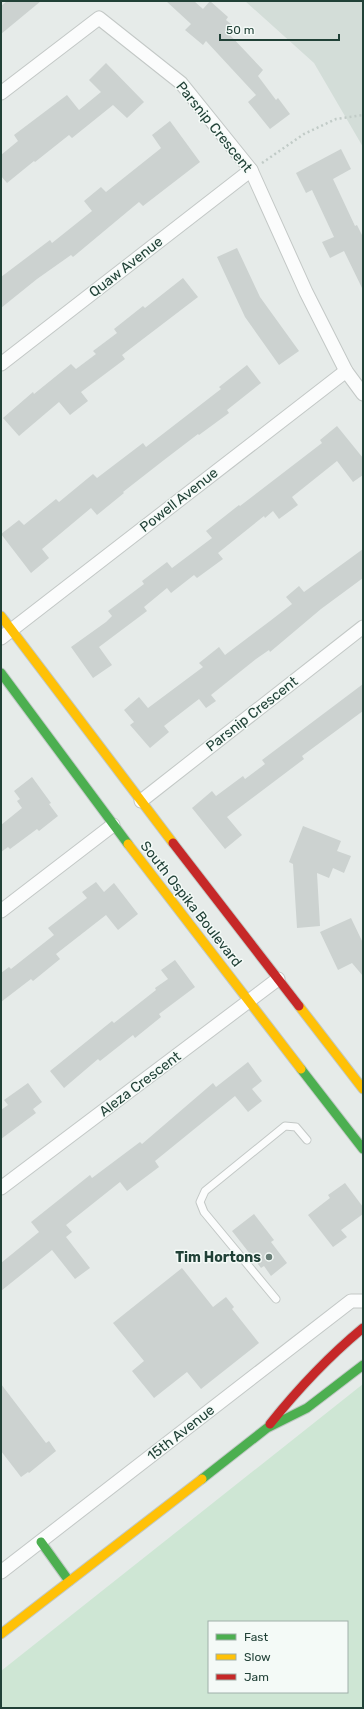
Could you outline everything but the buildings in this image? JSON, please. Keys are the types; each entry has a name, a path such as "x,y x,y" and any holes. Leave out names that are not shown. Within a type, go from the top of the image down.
{"main road":[{"name":"South Ospika Boulevard","path":"1,616 6,634 141,801 363,1089"},
{"name":"South Ospika Boulevard","path":"1,673 113,825 363,1149"},
{"path":"267,1428 296,1390 339,1347 363,1328"},
{"path":"1,1634 267,1428 307,1408 363,1365"},
{"path":"41,1542 70,1581"}],"street":[{"name":"Parsnip Crescent","path":"1,93 99,18 181,83 251,170 306,292 346,371 363,394"},
{"name":"Quaw Avenue","path":"1,364 251,170"},
{"name":"Powell Avenue","path":"6,634 346,371"},
{"name":"Parsnip Crescent","path":"141,801 363,627"},
{"path":"1,911 113,825"},
{"name":"Aleza Crescent","path":"1,1188 278,979"},
{"name":"15th Avenue","path":"1,1572 351,1301 363,1301"}],"lane":[{"path":"276,1299 204,1212 200,1202 206,1191 285,1126 296,1127 307,1140"}],"path":[{"path":"251,170 304,134 336,119 363,115"}],"shaded area":[{"path":"245,1 363,1 363,147 314,63"}],"green space":[{"path":"363,1384 363,1708 1,1708 1,1671"}],"traffic: fast":[{"path":"1,673 128,844"},
{"path":"301,1069 363,1149"},
{"path":"202,1479 267,1428 307,1408 363,1365"},
{"path":"41,1542 69,1581"}],"traffic: slow":[{"path":"1,616 173,843"},
{"path":"128,844 301,1069"},
{"path":"299,1006 363,1089"},
{"path":"1,1634 202,1479"}],"traffic: jam":[{"path":"173,843 299,1006"},
{"path":"270,1424 291,1398 314,1374 363,1328"}],"place":[{"name":"Tim Hortons","path":"269,1257"}]}
